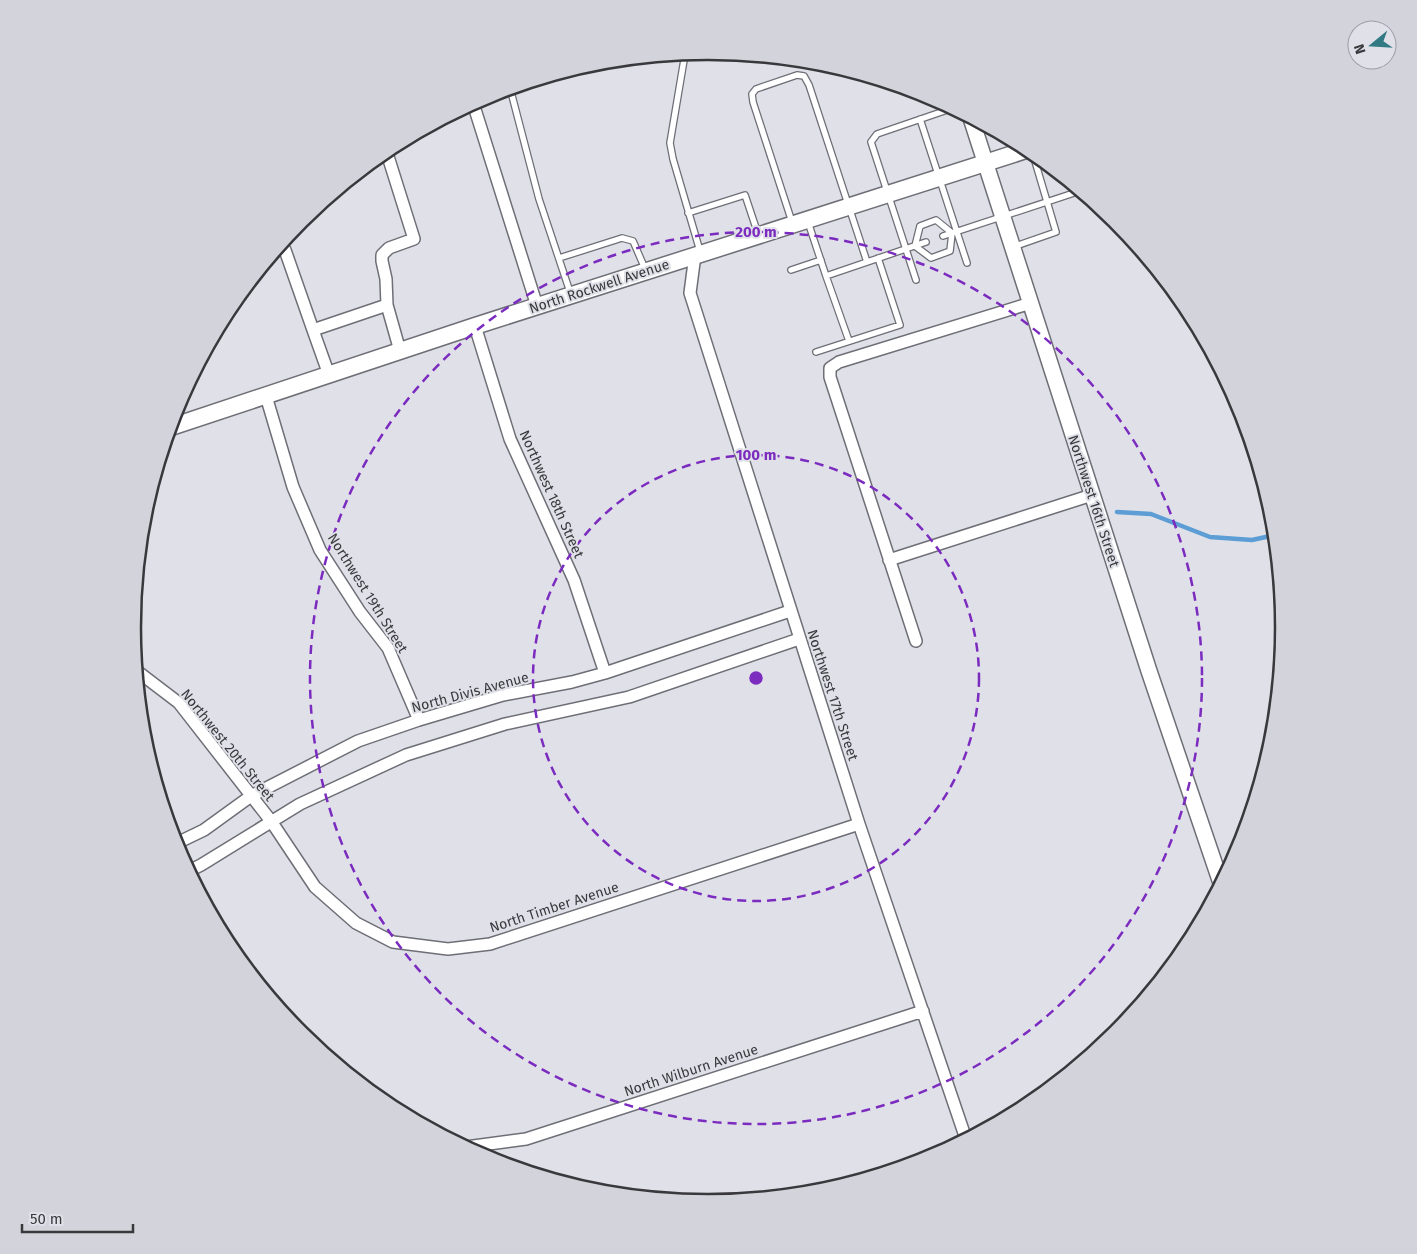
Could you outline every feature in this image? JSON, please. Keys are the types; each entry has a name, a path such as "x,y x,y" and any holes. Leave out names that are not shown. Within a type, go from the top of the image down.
{"main road":[{"name":"North Rockwell Avenue","path":"180,424 698,254 1020,153"}],"street":[{"path":"475,110 537,306"},
{"name":"Northwest 16th Street","path":"974,126 1149,671 1218,875"},
{"path":"389,159 414,239 389,248 382,255 387,305 400,351"},
{"path":"285,250 329,375"},
{"name":"Northwest 17th Street","path":"698,254 690,293 859,824 964,1133"},
{"path":"916,641 830,378 830,368 839,362 1030,303"},
{"path":"313,330 387,305"},
{"name":"Northwest 18th Street","path":"475,326 510,439 574,580 605,673"},
{"name":"Northwest 19th Street","path":"266,396 292,487 320,550 360,612 388,648 419,720"},
{"path":"889,560 1092,495"},
{"name":"North Divis Avenue","path":"184,840 204,830 252,796 358,742 419,720 503,695 572,682 605,673 790,611"},
{"path":"195,868 300,804 406,755 505,724 629,696 799,639"},
{"name":"Northwest 20th Street","path":"144,676 179,703 271,821"},
{"name":"North Timber Avenue","path":"271,821 315,887 356,923 393,942 448,948 490,944 859,824"},
{"name":"North Wilburn Avenue","path":"479,1145 526,1139 923,1011"}],"lane":[{"path":"684,61 670,143 698,254"},
{"path":"849,341 821,260 800,222 752,102 752,94 756,88 797,75 804,76 809,85 867,262"},
{"path":"512,95 539,198 571,295"},
{"path":"916,280 872,148 872,138 877,134 944,111"},
{"path":"920,119 940,178 954,232 967,263"},
{"path":"1013,247 1056,232 1035,164"},
{"path":"943,236 1073,193"},
{"path":"688,213 745,195 758,235"},
{"path":"916,246 920,226 936,220 954,232"},
{"path":"916,246 931,258 950,251 954,232"},
{"path":"559,258 622,238 634,241 646,271"},
{"path":"826,276 926,242"},
{"path":"816,352 900,325 878,258"},
{"path":"790,270 821,260"}],"waterway":[{"path":"1117,512 1151,514 1210,537 1252,540 1268,536"}]}
